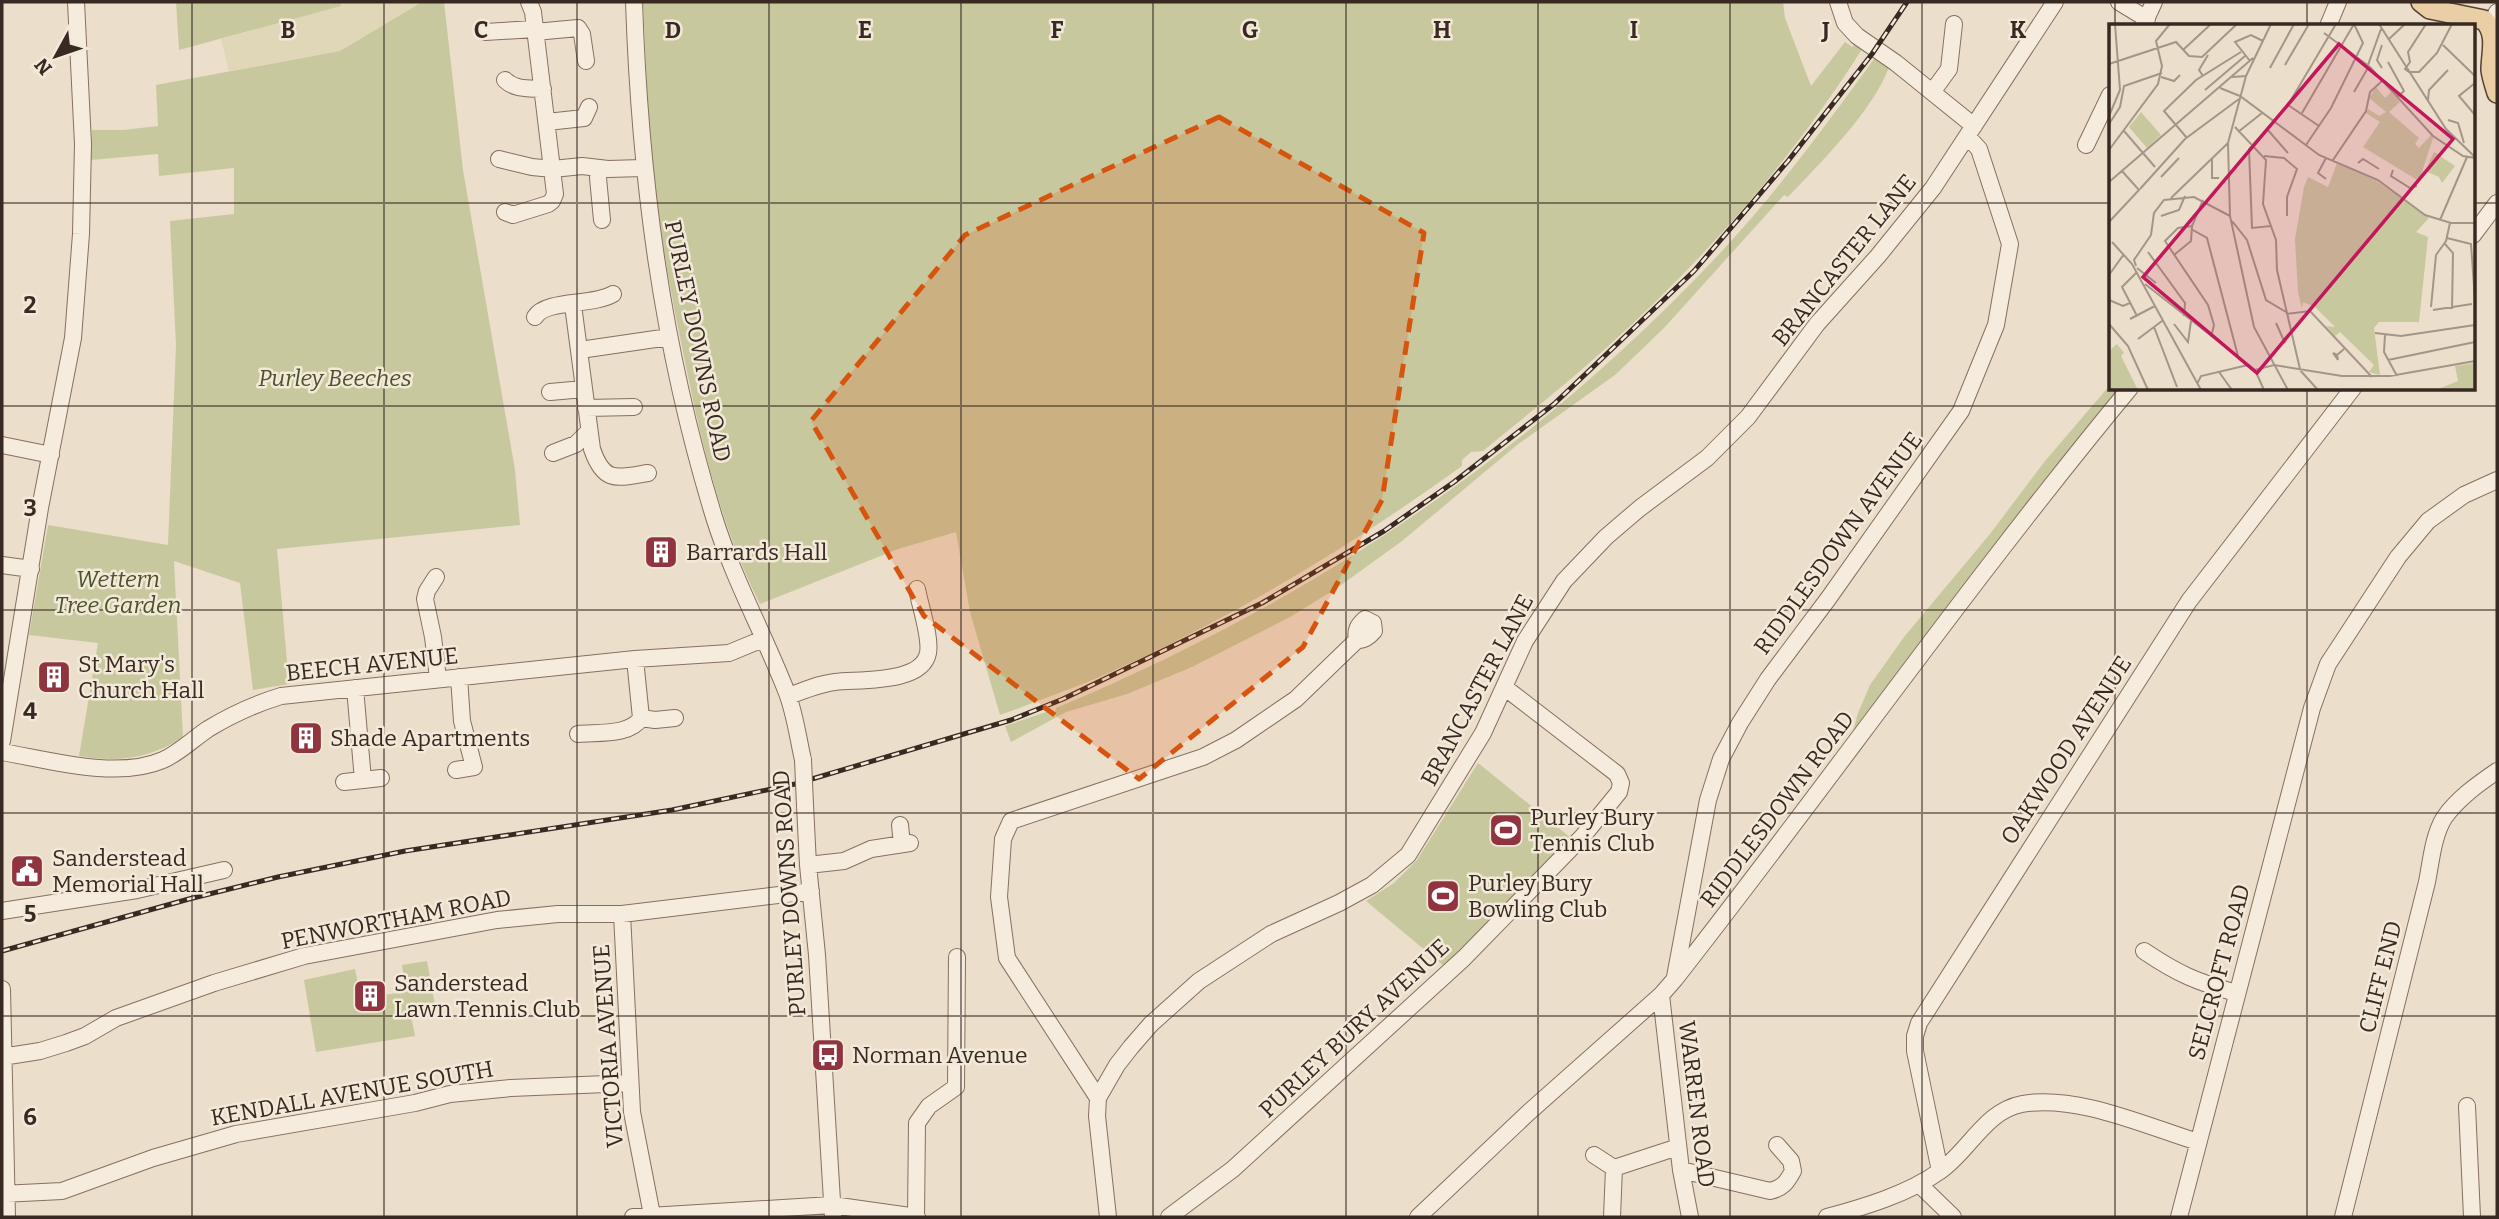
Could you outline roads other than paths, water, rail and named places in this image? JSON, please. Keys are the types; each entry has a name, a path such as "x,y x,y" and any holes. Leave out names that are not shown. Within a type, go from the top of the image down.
{"main road":[{"path":"2421,2 2430,9 2484,20 2494,19 2491,74 2497,93"}],"street":[{"path":"2,741 73,338 81,234 83,144 76,2"},
{"path":"505,212 513,215 552,201 555,194 543,89 529,2"},
{"name":"PURLEY DOWNS ROAD","path":"634,2 643,168 669,338 687,422 715,520 789,696 803,760 832,1211"},
{"path":"1838,2 1845,23 1857,36 1933,91 1971,131"},
{"name":"BRANCASTER LANE","path":"1098,1098 1117,1065 1144,1031 1199,981 1271,934 1339,904 1373,885 1408,855 1473,750 1525,640 1564,582 1606,537 1727,440 1770,389 1817,324 1913,214 2055,2"},
{"path":"2119,2 2145,22 2154,2"},
{"path":"2329,24 2338,2"},
{"path":"1933,91 1949,69 1954,24"},
{"path":"485,32 578,28 582,34 586,61"},
{"path":"505,80 510,85 522,88 543,89"},
{"path":"2086,145 2109,96"},
{"path":"547,122 584,118 589,107"},
{"name":"RIDDLESDOWN AVENUE","path":"1675,979 1708,800 1721,759 1768,679 1961,411 1996,325 2010,244 1971,131"},
{"path":"499,159 553,169 582,166 643,168"},
{"path":"598,168 602,220"},
{"path":"2474,234 2497,203"},
{"path":"535,317 544,307 603,300 613,294"},
{"path":"573,305 589,431 596,462 609,476 618,478 648,473"},
{"path":"580,350 669,338"},
{"path":"550,392 584,389"},
{"name":"RIDDLESDOWN ROAD","path":"1418,1217 1528,1113 1661,995 1675,979 1760,871 2053,481 2128,390"},
{"name":"OAKWOOD AVENUE","path":"1940,1171 1915,1051 1914,1036 1919,1023 2189,601 2351,390"},
{"path":"586,408 634,407"},
{"path":"553,453 576,443 589,431"},
{"path":"2,445 51,455"},
{"name":"SELCROFT ROAD","path":"2179,1217 2312,708 2328,664 2398,556 2428,522 2464,495 2497,480"},
{"path":"2,565 31,569"},
{"path":"436,577 425,598 438,679"},
{"path":"789,696 833,682 893,677 912,672 923,664 928,653 914,597"},
{"name":"BEECH AVENUE","path":"2,752 84,766 115,768 141,765 162,760 208,729 252,705 281,695 635,659 729,653 763,639"},
{"path":"1108,1217 1097,1116 1098,1098 1007,958 999,897 1003,839 1011,821 1203,757 1236,740 1296,699 1357,640"},
{"path":"578,734 628,729 642,718 635,659"},
{"path":"456,771 481,767 462,721 459,677"},
{"name":"PURLEY BURY AVENUE","path":"1169,1217 1243,1161 1464,958 1583,836 1619,792 1621,783 1617,774 1504,687"},
{"path":"355,688 363,780"},
{"path":"642,718 675,718"},
{"name":"CLIFF END","path":"2343,1217 2435,843 2444,819 2473,788 2497,771"},
{"path":"344,782 381,778"},
{"path":"808,865 844,861 868,850 906,844 900,825"},
{"path":"2,911 137,890 224,870"},
{"name":"PENWORTHAM ROAD","path":"3,1057 66,1043 85,1036 116,1018 214,983 304,956 497,920 558,914 622,914 811,891"},
{"name":"VICTORIA AVENUE","path":"622,914 629,1083 652,1215"},
{"path":"2144,951 2175,972 2199,983 2236,993"},
{"path":"633,1217 832,1211 916,1217 918,1123 929,1106 956,1087 957,957"},
{"path":"2,989 4,1194 7,1217"},
{"name":"WARREN ROAD","path":"1661,995 1681,1170 1690,1217"},
{"name":"KENDALL AVENUE SOUTH","path":"4,1194 62,1191 153,1158 236,1134 415,1103 450,1094 511,1088 629,1083"},
{"path":"1827,1217 1853,1210 1919,1184 1960,1155 1999,1112 2020,1104 2053,1101 2083,1107 2198,1142"},
{"path":"2467,1106 2472,1217"},
{"path":"1681,1170 1770,1191 1777,1190 1785,1185 1793,1171 1790,1161 1777,1145"},
{"path":"1614,1168 1678,1147"},
{"path":"1594,1155 1614,1168"},
{"path":"1612,1217 1614,1168"},
{"path":"1919,1184 1953,1217"}],"railway":[{"path":"2,951 278,877 405,851 672,810 795,784 1011,720 1063,699 1262,603 1384,531 1454,482 1554,404 1694,271 1788,161 1872,54 1907,2"}],"place":[{"name":"Barrards Hall","path":"661,552"},
{"name":"St Mary's Church Hall","path":"54,677"},
{"name":"Shade Apartments","path":"306,738"},
{"name":"Purley Bury Tennis Club","path":"1506,830"},
{"name":"Sanderstead Memorial Hall","path":"27,871"},
{"name":"Purley Bury Bowling Club","path":"1443,896"},
{"name":"Sanderstead Lawn Tennis Club","path":"370,996"},
{"name":"Norman Avenue","path":"828,1055"}],"park label":[{"name":"Purley Beeches","path":"335,378"},
{"name":"Wettern Tree Garden","path":"118,592"}]}
